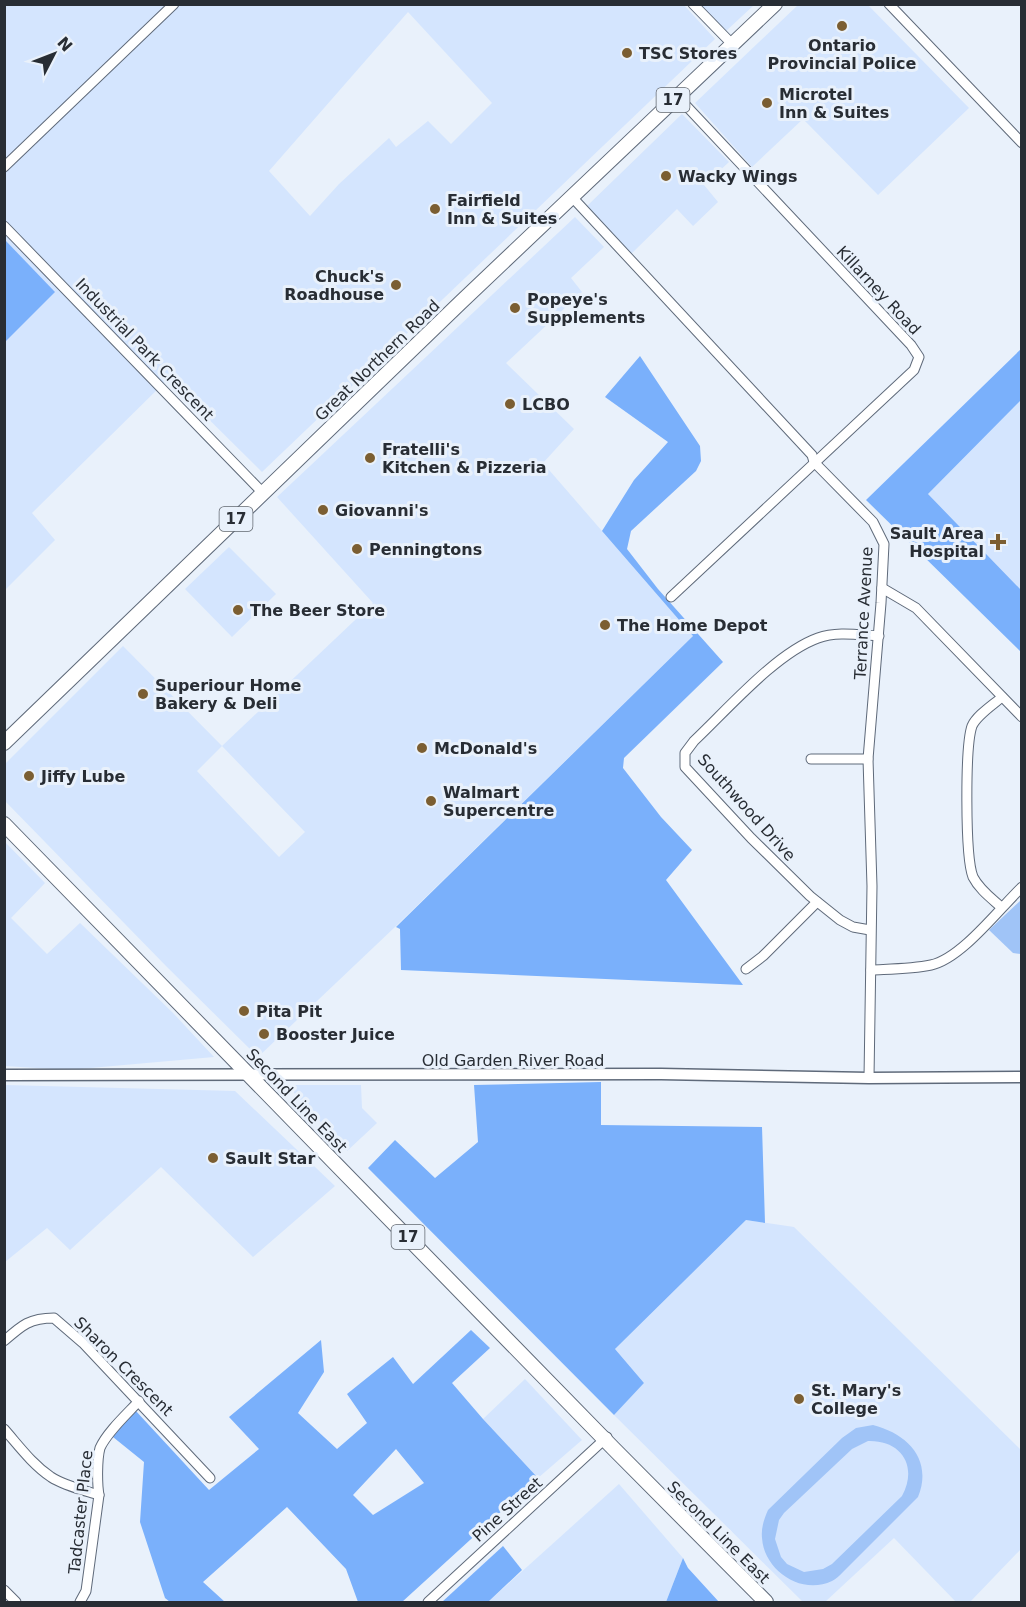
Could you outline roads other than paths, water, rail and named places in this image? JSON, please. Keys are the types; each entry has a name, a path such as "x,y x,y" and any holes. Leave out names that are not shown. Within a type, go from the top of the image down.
{"highway":[{"name":"Great Northern Road","path":"4,743 676,96 775,4"},
{"name":"Second Line East","path":"4,824 766,1602"}],"main road":[{"name":"Old Garden River Road","path":"4,1076 661,1074 870,1078 1022,1077"}],"street":[{"path":"4,168 174,4"},
{"path":"693,4 732,44"},
{"path":"889,4 1022,143"},
{"name":"Killarney Road","path":"671,597 914,370 919,357 911,345 676,96"},
{"name":"Terrance Avenue","path":"572,197 813,455 814,462 873,522 884,544 879,636 868,759 872,886 870,1078"},
{"name":"Industrial Park Crescent","path":"4,226 263,493"},
{"path":"882,588 916,608 1022,717"},
{"name":"Southwood Drive","path":"870,930 853,927 817,902 751,838 685,767 685,753 694,741 784,656 818,638 836,634 879,636"},
{"path":"1001,907 981,889 973,876 969,858 967,749 973,723 1002,697"},
{"path":"811,759 868,759"},
{"path":"871,970 932,965 947,959 974,936 1022,887"},
{"path":"746,969 763,956 817,902"},
{"name":"Sharon Crescent","path":"4,1341 21,1326 36,1318 54,1318 83,1343 210,1478"},
{"name":"Tadcaster Place","path":"80,1602 86,1592 99,1495 97,1486 100,1449 118,1423 139,1401"},
{"path":"4,1429 34,1464 51,1477 68,1486 99,1495"},
{"name":"Pine Street","path":"428,1602 606,1439"},
{"path":"4,1590 16,1602"}],"place":[{"name":"Ontario Provincial Police","path":"842,26"},
{"name":"TSC Stores","path":"627,53"},
{"name":"Microtel Inn & Suites","path":"767,103"},
{"name":"Wacky Wings","path":"666,176"},
{"name":"Fairfield Inn & Suites","path":"435,209"},
{"name":"Chuck's Roadhouse","path":"396,285"},
{"name":"Popeye's Supplements","path":"515,308"},
{"name":"LCBO","path":"510,404"},
{"name":"Fratelli's Kitchen & Pizzeria","path":"370,458"},
{"name":"Giovanni's","path":"323,510"},
{"name":"Sault Area Hospital","path":"998,542"},
{"name":"Penningtons","path":"357,549"},
{"name":"The Beer Store","path":"238,610"},
{"name":"The Home Depot","path":"605,625"},
{"name":"Superiour Home Bakery & Deli","path":"143,694"},
{"name":"McDonald's","path":"422,748"},
{"name":"Jiffy Lube","path":"29,776"},
{"name":"Walmart Supercentre","path":"431,801"},
{"name":"Pita Pit","path":"244,1011"},
{"name":"Booster Juice","path":"264,1034"},
{"name":"Sault Star","path":"213,1158"},
{"name":"St. Mary's College","path":"799,1399"}]}
